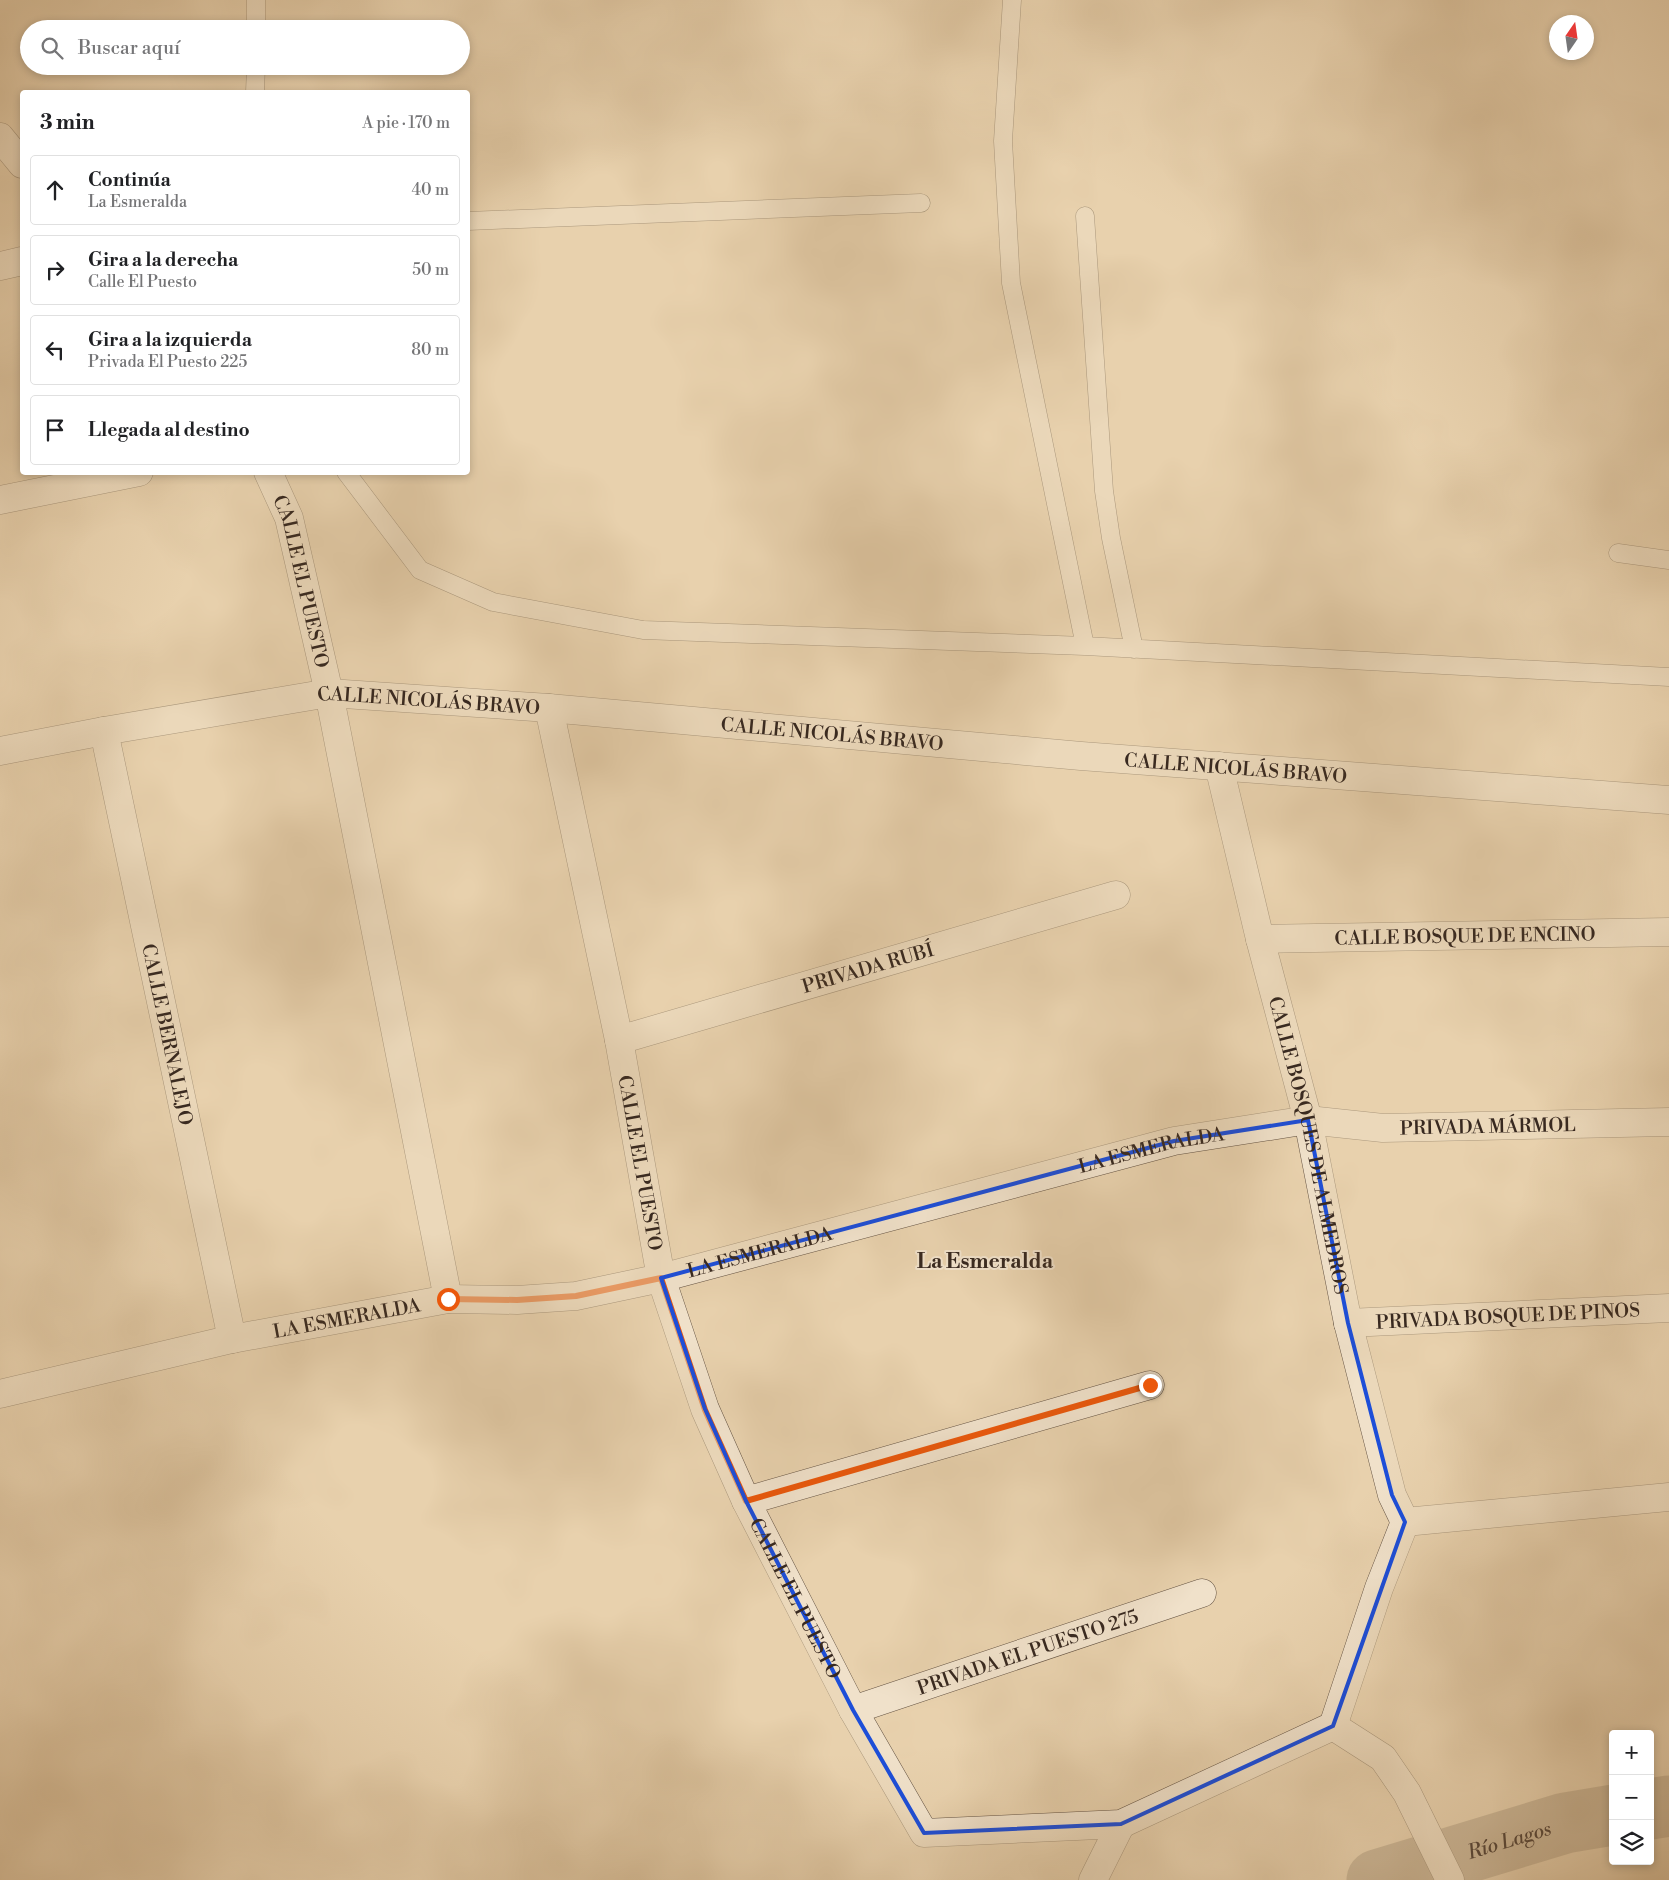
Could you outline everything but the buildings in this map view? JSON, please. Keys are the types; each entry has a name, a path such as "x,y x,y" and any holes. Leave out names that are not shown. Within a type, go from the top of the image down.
{"street":[{"path":"0,137 20,162"},
{"path":"0,266 20,261"},
{"path":"0,500 124,475"},
{"name":"CALLE EL PUESTO","path":"269,475 289,518 329,693 448,1299"},
{"name":"CALLE NICOLÁS BRAVO","path":"0,751 104,731 329,693 549,708 1081,756 1669,800"},
{"name":"CALLE EL PUESTO","path":"549,708 619,1040 661,1278 705,1410 746,1501 853,1710 924,1832 1121,1824"},
{"name":"CALLE BERNALEJO","path":"104,731 232,1339"},
{"name":"CALLE BOSQUES DE ALMEDROS","path":"1219,766 1260,939 1308,1120 1348,1323 1390,1486 1405,1522"},
{"name":"PRIVADA RUBÍ","path":"619,1040 1116,895"},
{"name":"CALLE BOSQUE DE ENCINO","path":"1260,939 1669,932"},
{"name":"LA ESMERALDA","path":"0,1394 232,1339 448,1299 517,1300 576,1296 661,1278 1174,1141 1308,1120"},
{"name":"PRIVADA MÁRMOL","path":"1308,1120 1383,1128 1669,1122"},
{"name":"PRIVADA BOSQUE DE PINOS","path":"1348,1323 1669,1308"},
{"path":"746,1501 1150,1385"},
{"path":"1093,1880 1121,1824 1333,1726 1379,1588 1405,1522 1669,1497"},
{"name":"PRIVADA EL PUESTO 275","path":"853,1710 1202,1593"},
{"path":"1333,1726 1382,1758 1407,1792 1450,1880"}],"lane":[{"path":"256,0 256,20"},
{"path":"1012,0 1003,141 1011,283 1085,646"},
{"path":"256,75 256,90"},
{"path":"470,221 921,203"},
{"path":"1085,216 1104,491 1111,538 1134,649"},
{"path":"348,475 420,570 493,602 643,630 1085,646 1669,677"},
{"path":"1618,553 1669,560"}],"highlighted area":[{"path":"1308,1120 1348,1323 1392,1495 1405,1522 1333,1726 1121,1824 924,1833 853,1710 746,1501 705,1409 661,1278 1174,1141"}],"waterway":[{"name":"Río Lagos","path":"1654,1808 1669,1806"},
{"name":"Río Lagos","path":"1377,1880 1565,1823 1609,1816"}],"district":[{"name":"La Esmeralda","path":"985,1261"}],"route":[{"path":"448,1299 517,1300 576,1296 661,1278 705,1410 746,1501 1150,1385"}]}
